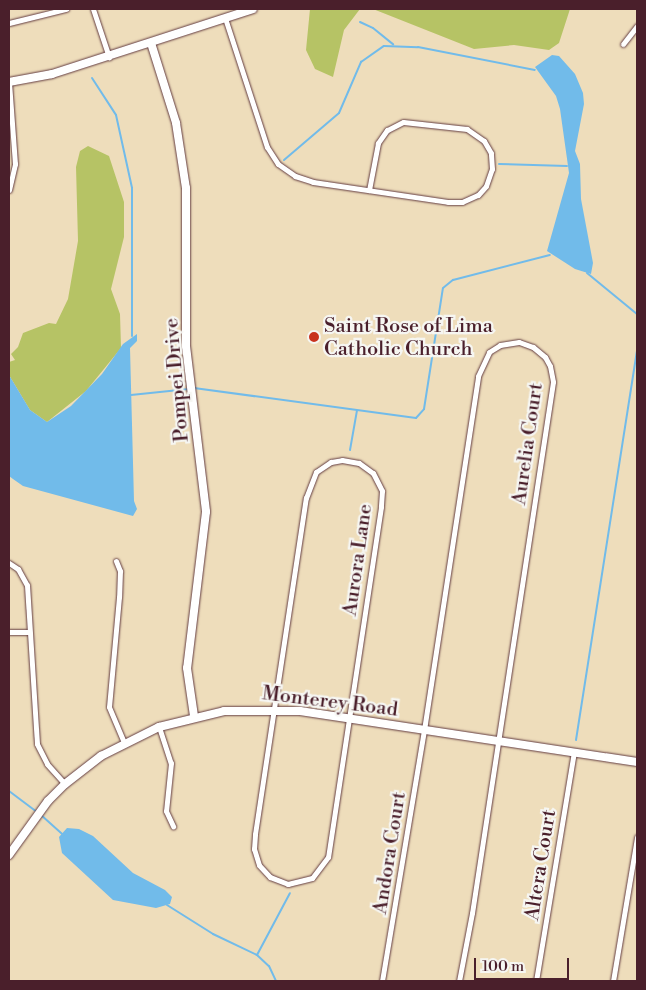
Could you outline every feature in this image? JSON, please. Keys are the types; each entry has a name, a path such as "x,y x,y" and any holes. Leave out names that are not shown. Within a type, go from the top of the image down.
{"street":[{"path":"9,23 66,9"},
{"path":"93,9 109,57"},
{"path":"9,190 15,164 9,82 52,74 109,57 253,9"},
{"path":"225,18 264,141 273,159 289,173 305,180 369,190 448,202 467,200 478,195 489,181 492,169 491,153 484,141 467,129 403,122 387,130 378,143 369,190"},
{"path":"622,44 637,26"},
{"name":"Pompei Drive","path":"151,43 176,122 186,176 186,337 189,378 206,512 204,554 187,661 194,716"},
{"name":"Aurelia Court","path":"424,730 480,368 495,348 519,342 533,347 545,357 552,370 552,382 499,742"},
{"name":"Aurora Lane","path":"352,461 373,473 382,497 350,718 327,861 312,878 288,884 264,872 254,850 275,709 308,488 313,477 326,465 352,461"},
{"path":"116,561 120,571 119,597 109,679 109,707 124,742"},
{"path":"9,563 18,569 27,585 37,744 47,764 65,784"},
{"path":"9,632 29,632"},
{"name":"Monterey Road","path":"9,852 34,817 65,784 124,742 159,727 194,716 231,710 275,709 350,718 637,762"},
{"path":"159,727 171,763 166,811 173,826"},
{"name":"Andora Court","path":"382,981 424,730"},
{"path":"459,981 499,742"},
{"name":"Altera Court","path":"536,981 574,752"},
{"path":"613,981 637,837"}],"green space":[{"path":"310,9 360,9 344,30 333,77 315,69 306,50"},
{"path":"373,9 570,9 559,43 549,50 514,45 474,49"},
{"path":"88,146 109,156 124,202 124,237 111,289 120,314 121,348 86,391 47,422 30,410 9,375 9,362 15,360 11,354 18,347 23,333 49,323 56,324 68,299 78,241 76,167 80,151"}],"water":[{"path":"552,55 559,56 575,74 583,93 584,104 575,151 580,164 581,199 593,263 591,274 575,269 547,251 569,173 560,109 556,96 535,67"},
{"path":"137,334 137,341 130,348 134,501 137,509 133,516 23,486 9,476 9,375 30,410 47,422 71,406 102,374 123,344"},
{"path":"67,828 79,829 93,836 133,873 165,890 172,897 170,904 156,908 113,900 62,853 59,837"}],"waterway":[{"path":"360,22 373,28 393,44"},
{"path":"284,160 339,113 361,62 384,46 418,47 535,70"},
{"path":"92,78 116,115 132,188 132,336"},
{"path":"499,164 567,166"},
{"path":"194,388 416,418 424,409 443,288 453,280 550,255"},
{"path":"587,273 637,314"},
{"path":"576,740 637,352"},
{"path":"131,395 189,389"},
{"path":"350,450 357,411"},
{"path":"9,791 37,812"},
{"path":"41,815 63,835"},
{"path":"257,955 290,893"},
{"path":"167,905 213,934 257,955 269,966 276,981"}],"place":[{"name":"Saint Rose of Lima Catholic Church","path":"314,337"}]}
